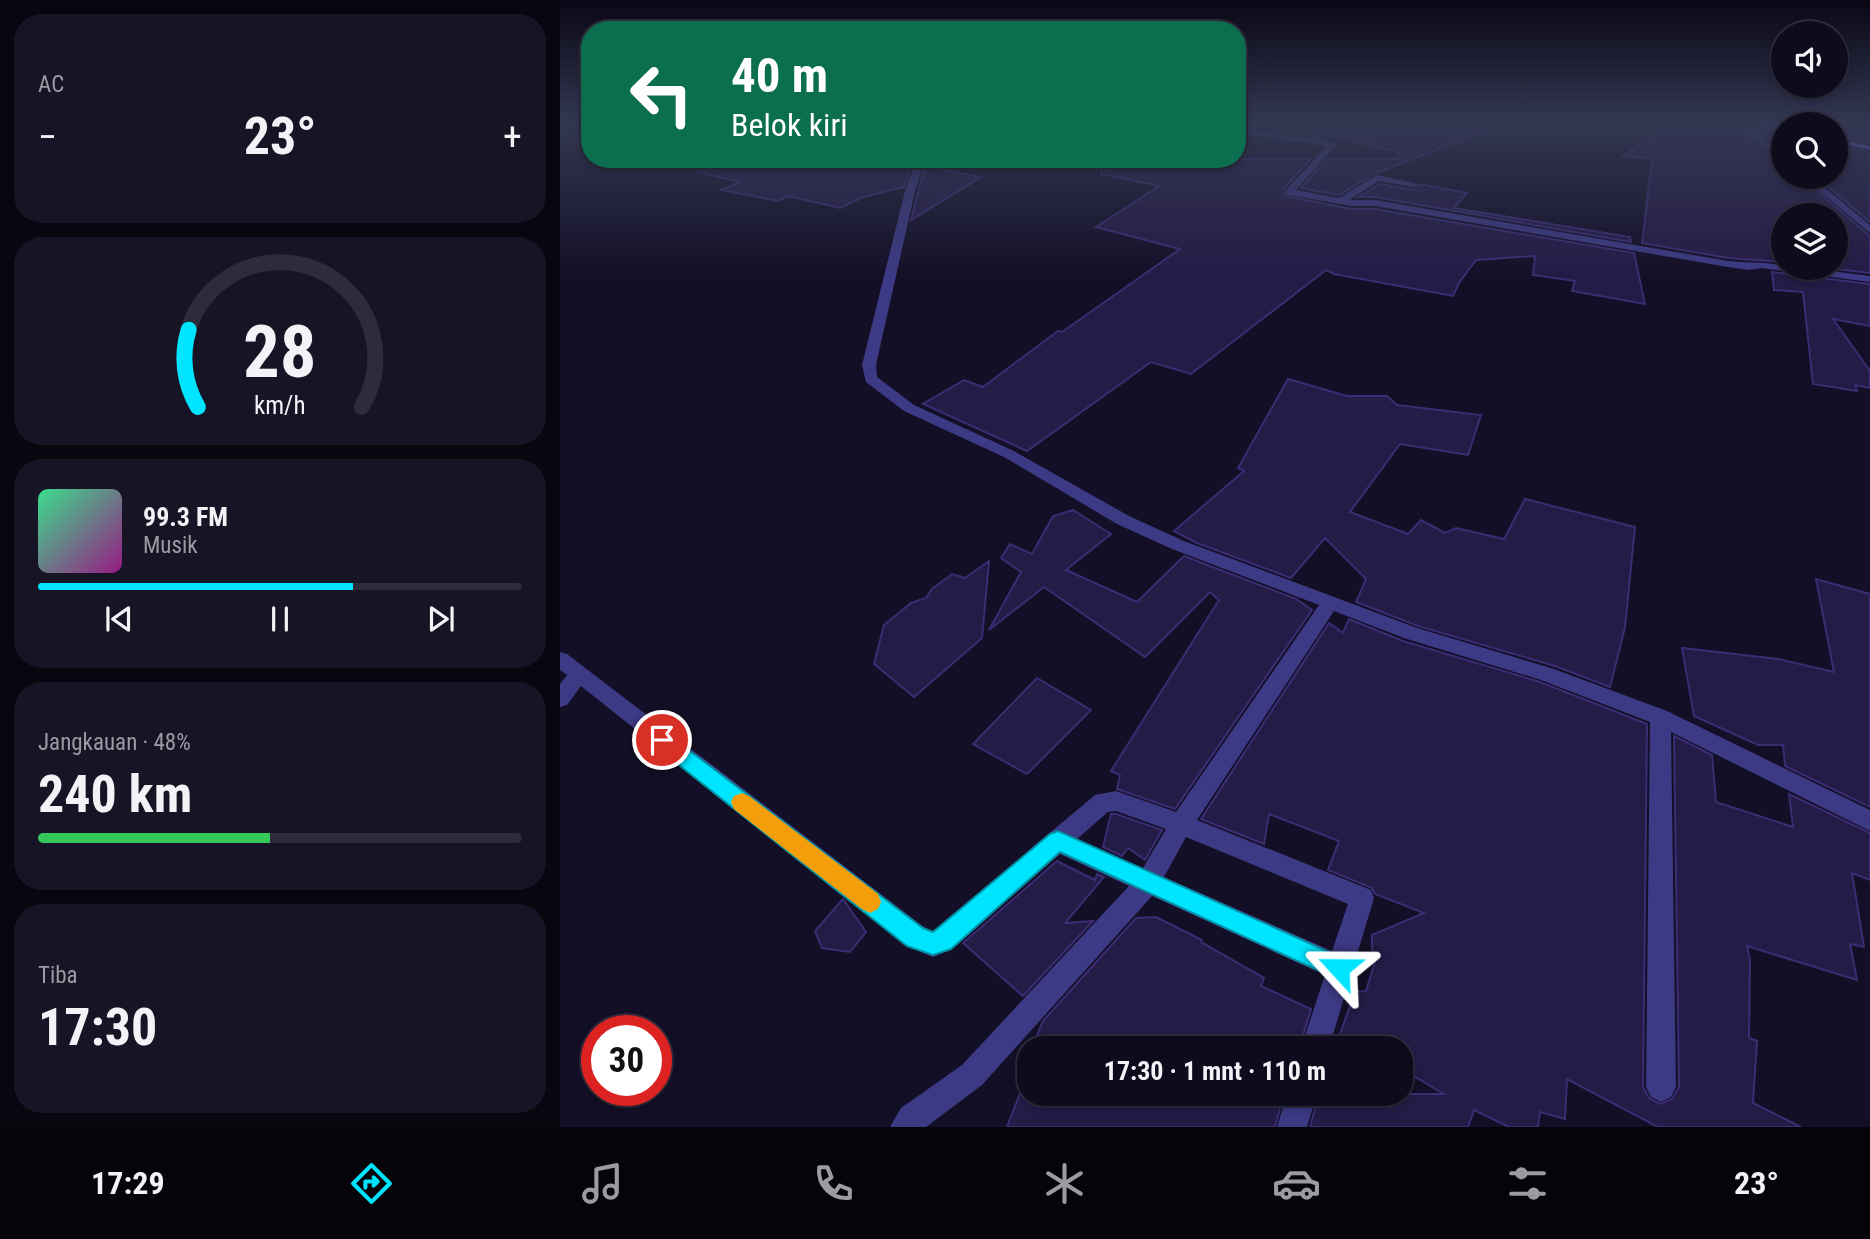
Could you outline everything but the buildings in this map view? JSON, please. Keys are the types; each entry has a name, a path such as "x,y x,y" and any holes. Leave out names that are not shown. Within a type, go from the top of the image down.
{"street":[{"path":"917,174 910,191 869,365 871,379 909,408 1009,454 1123,520 1178,545 1411,634 1547,674 1660,718 1870,821"},
{"path":"1307,174 1289,192 1341,201 1375,203 1738,265 1761,265 1870,279"},
{"path":"1341,201 1377,178 1413,184"},
{"path":"1821,189 1870,230"},
{"path":"905,1127 972,1075 1148,883 1181,824 1330,602"},
{"path":"560,699 569,667 916,937 933,944 943,940 1103,802 1116,801 1181,824 1362,898 1319,1036"},
{"path":"1660,718 1661,1087"},
{"path":"1058,841 1339,968"},
{"path":"1292,1127 1298,1106"}],"slow traffic":[{"path":"742,802 870,902"}],"route":[{"path":"662,740 916,937 933,944 943,940 1058,841 1339,968"}]}
